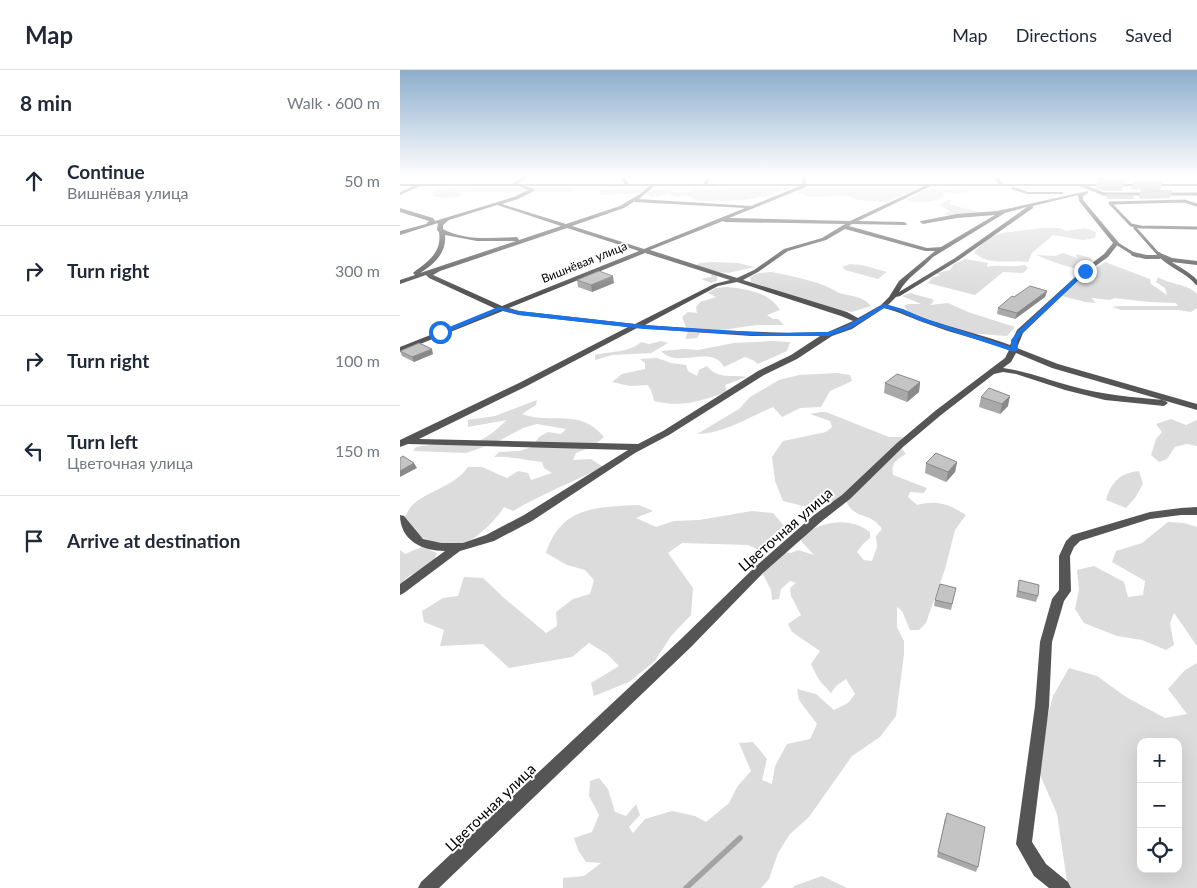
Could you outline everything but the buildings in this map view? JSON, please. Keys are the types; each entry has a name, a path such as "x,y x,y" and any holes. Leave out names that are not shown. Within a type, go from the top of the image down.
{"street":[{"path":"414,214 432,221 422,227"},
{"path":"400,233 462,214"},
{"path":"531,214 844,314 858,322"},
{"path":"400,282 602,214"},
{"name":"Вишнёвая улица","path":"400,350 734,214"},
{"path":"402,442 513,389 716,285 738,280 762,267 786,250 815,243 869,214"},
{"path":"923,222 978,214"},
{"path":"907,312 898,293 904,278 944,248 999,214"},
{"path":"400,519 419,542 441,548 458,547 490,538 528,518 761,373 794,357 829,334 858,322 884,306 898,293 957,258 1022,214"},
{"path":"1093,214 1116,243"},
{"path":"440,254 443,243 440,224 448,218"},
{"path":"712,224 739,219 847,225 904,224"},
{"path":"847,225 928,250 944,248"},
{"path":"442,231 454,236 526,239"},
{"path":"407,280 456,240 454,236"},
{"name":"Цветочная улица","path":"427,888 686,643 772,558 818,518 846,497 900,445 938,413 994,373 1008,360 1014,350 1014,340 1020,332 1112,250 1116,243"},
{"path":"438,269 432,272 429,275 430,277 500,308 519,313 636,326 768,334 829,334"},
{"path":"884,306 990,340 1071,371 1196,407"},
{"path":"994,373 1003,370 1017,372 1105,397 1196,407"},
{"path":"402,442 641,447"},
{"path":"1062,888 1040,870 1024,844 1042,706 1046,642 1058,599 1065,591 1063,562 1067,547 1076,538 1150,514 1168,511 1197,511"},
{"path":"400,590 458,547"}],"lane":[{"path":"1121,214 1131,225 1138,229 1166,262 1190,274 1197,283"},
{"path":"1131,225 1141,227 1197,228"},
{"path":"1116,243 1132,256 1151,258 1159,257 1160,255"},
{"path":"1160,255 1172,260 1197,263"},
{"path":"1183,271 1185,268 1197,263"}],"shaded area":[{"path":"1042,228 1060,228 1066,231 1085,228 1096,232 1095,238 1083,240 1053,235 1032,253 1028,262 993,261 980,257 974,252 988,238 1002,233"},
{"path":"1063,253 1077,258 1076,254 1091,258 1092,261 1079,269 1036,255 1055,256"},
{"path":"965,259 988,263 987,267 1025,265 1028,268 1023,273 1003,272 975,295 928,283 933,277 940,276 937,273 950,270 954,264"},
{"path":"1105,262 1150,279 1151,284 1167,295 1165,288 1156,282 1158,277 1193,290 1197,294 1197,308 1191,312 1178,310 1121,310 1112,307 1178,306 1176,303 1091,298 1096,303 1062,296 1078,280"},
{"path":"700,263 738,263 755,267 728,273 717,272 717,281 711,283 701,279 711,277 712,273 695,266"},
{"path":"850,264 862,265 887,272 878,279 845,270 842,267"},
{"path":"771,272 818,283 839,293 860,298 871,306 852,312 835,309 751,282 750,277 759,273"},
{"path":"727,287 750,290 770,299 780,310 767,315 773,319 778,319 784,325 757,325 700,333 697,338 685,339 688,332 682,317 688,312 697,313 696,307 700,302 716,297 708,293 716,288"},
{"path":"910,293 932,299 934,301 930,305 948,303 968,312 1015,327 1007,336 965,333 909,312 904,306 908,304 921,304 902,296"},
{"path":"661,341 668,343 651,353 612,355 595,360 595,355 625,350 641,342 649,344"},
{"path":"790,342 787,351 758,364 745,357 724,367 718,360 711,357 676,358 668,356 661,351 698,350 734,343"},
{"path":"657,358 671,363 686,365 688,371 697,376 699,370 707,366 720,375 747,377 725,385 727,392 682,404 654,401 648,385 630,386 612,382 622,374 645,369 645,363 640,359"},
{"path":"837,373 850,375 852,381 830,391 821,407 800,408 782,417 773,407 727,428 697,434 739,409 750,397 779,380 799,375"},
{"path":"537,400 536,405 522,414 533,417 575,419 595,428 604,437 592,447 576,453 573,460 591,459 603,467 513,511 504,507 485,529 466,543 448,546 411,533 404,518 412,505 456,479 468,467 482,467 507,478 518,471 528,473 531,480 552,473 544,468 542,462 494,457 499,452 519,451 532,447 539,437 548,432 561,434 566,429 537,424 523,428 495,443 466,453 413,451 416,447 479,441 507,420 468,427 468,420 495,416"},
{"path":"826,412 889,437 902,437 902,449 906,454 895,462 893,475 927,488 924,493 910,492 908,497 917,505 942,504 966,515 955,530 945,569 926,623 919,630 910,630 902,611 897,607 897,627 904,641 904,654 896,716 880,737 852,756 809,817 790,834 778,853 769,879 761,888 563,888 563,878 584,876 601,863 586,862 578,850 574,838 592,832 599,815 589,796 590,781 599,778 608,789 615,812 626,816 636,804 640,815 629,827 633,833 645,819 672,811 695,816 706,822 729,803 737,787 751,771 739,743 753,742 767,759 762,780 772,784 775,766 787,744 810,739 817,724 799,700 797,689 816,694 834,710 848,703 855,694 846,679 836,686 831,693 819,680 811,664 820,651 792,632 788,624 801,615 791,596 790,588 796,583 790,581 781,589 779,599 772,600 771,590 763,574 765,568 783,552 791,553 798,550 814,555 801,541 804,533 820,526 845,522 862,527 870,532 870,538 857,552 864,560 872,561 877,547 876,536 882,529 877,523 853,511 846,501 824,502 807,507 783,501 775,481 772,457 783,441 826,432 832,427 830,421 810,414"},
{"path":"1171,419 1186,425 1197,420 1197,446 1187,444 1175,447 1167,459 1159,462 1151,455 1156,439 1162,432 1156,424"},
{"path":"1139,471 1143,484 1135,498 1126,508 1106,500 1117,480 1122,476"},
{"path":"639,505 653,511 636,518 656,527 674,521 699,520 752,511 773,513 785,527 779,542 762,551 748,545 682,543 668,553 693,588 691,615 671,636 655,661 629,682 594,696 591,683 619,666 607,654 589,643 572,657 509,668 483,644 440,646 444,630 424,622 422,611 443,598 458,596 464,577 483,578 546,633 557,626 556,612 573,599 590,594 594,580 585,570 567,565 546,553 561,526 582,512 609,507"},
{"path":"1168,522 1184,523 1197,527 1197,646 1174,613 1170,623 1174,645 1166,650 1142,640 1117,636 1084,623 1075,609 1079,590 1077,570 1094,566 1124,582 1128,597 1143,595 1145,581 1112,562 1116,551 1142,543"},
{"path":"422,547 437,553 432,564 407,577 400,585 400,550 405,554"},
{"path":"1197,663 1197,888 1068,888 1057,814 1038,770 1044,730 1053,696 1069,668 1097,676 1126,697 1165,718 1187,714 1168,689 1185,670"},
{"path":"822,876 847,888 793,888 794,886"}],"waterway":[{"path":"686,888 740,838"}],"route":[{"path":"440,332 500,308 519,313 606,324 768,334 829,334 848,327 884,306 990,340 1014,350 1014,340 1020,332 1085,271"}]}
